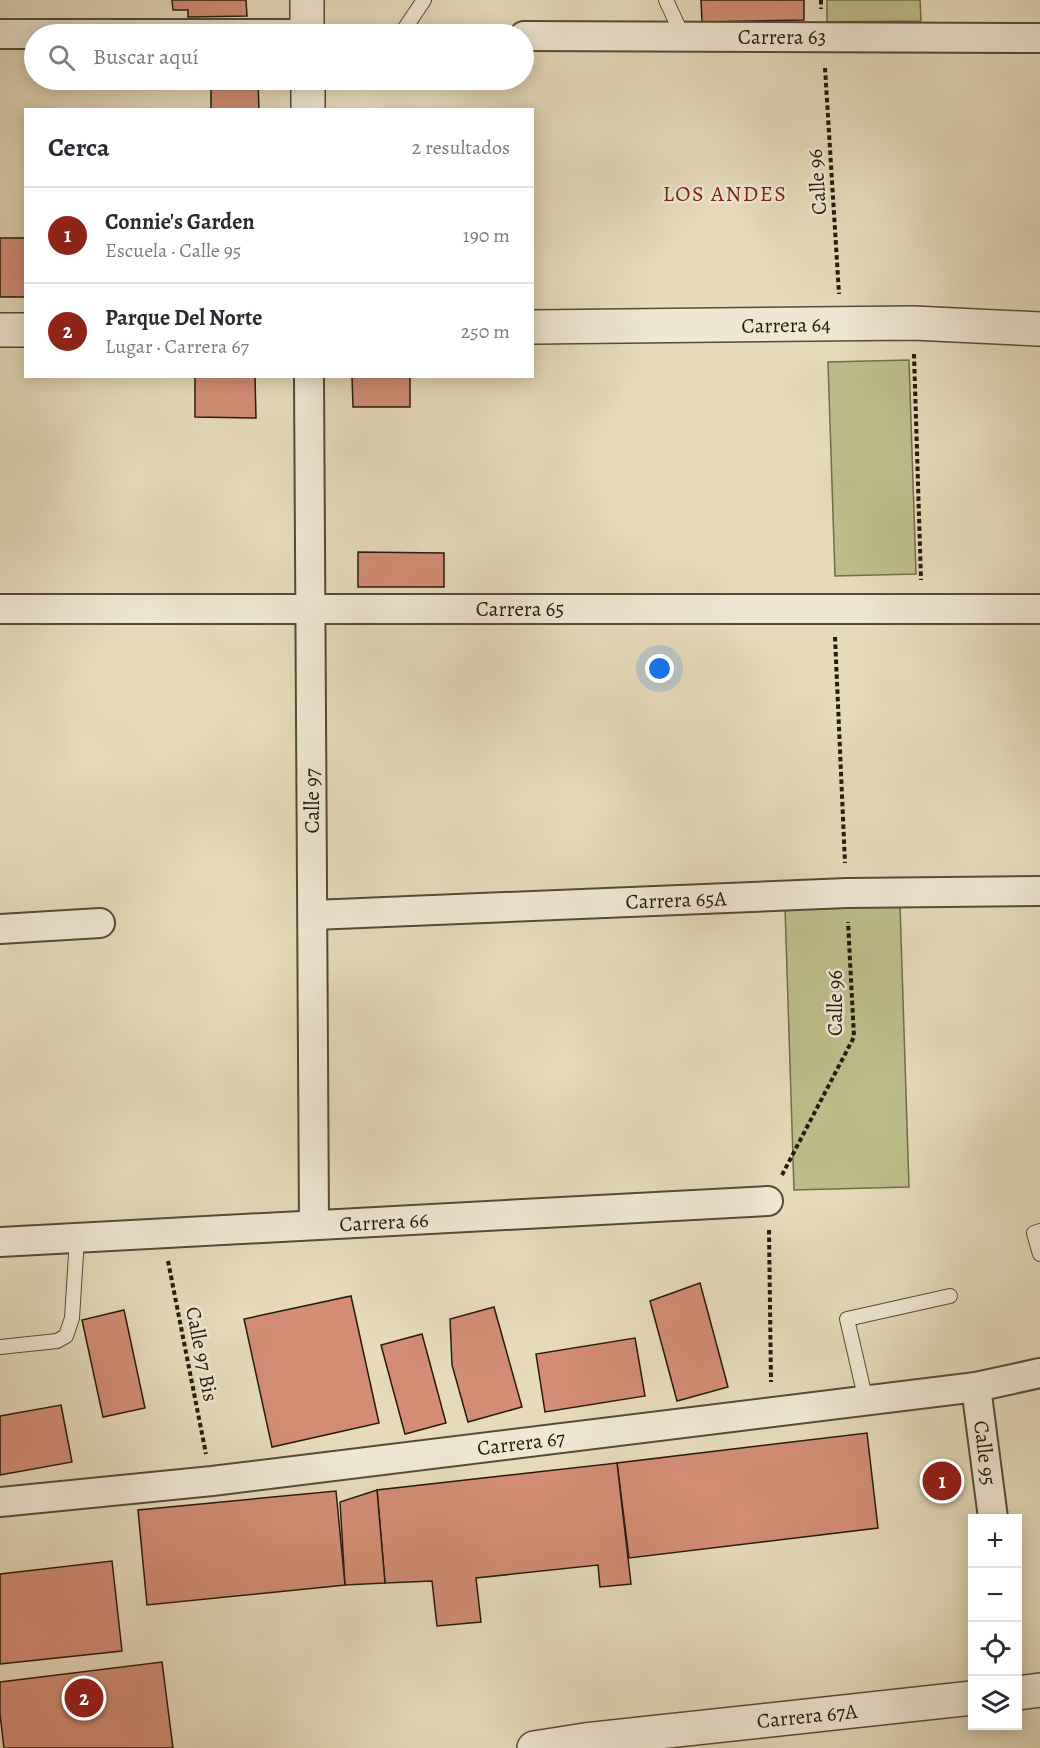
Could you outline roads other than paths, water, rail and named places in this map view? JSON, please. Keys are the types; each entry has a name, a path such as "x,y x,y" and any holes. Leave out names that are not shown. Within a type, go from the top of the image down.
{"street":[{"path":"307,0 307,24"},
{"path":"0,34 24,34"},
{"name":"Carrera 63","path":"534,36 1040,38"},
{"path":"308,90 308,108"},
{"name":"Carrera 64","path":"534,327 913,323 1040,329"},
{"path":"0,330 24,330"},
{"name":"Calle 97","path":"309,378 314,1226"},
{"name":"Carrera 65","path":"0,609 1040,609"},
{"name":"Carrera 65A","path":"313,915 847,893 1040,891"},
{"path":"0,929 100,923"},
{"name":"Carrera 66","path":"0,1242 768,1201"},
{"name":"Carrera 67","path":"0,1502 212,1481 771,1413 976,1387 1040,1373"},
{"name":"Calle 95","path":"976,1387 992,1514"},
{"path":"1022,1692 1040,1689"},
{"name":"Carrera 67A","path":"534,1748 968,1698"}],"lane":[{"path":"408,24 424,0"},
{"path":"666,0 683,37"},
{"path":"1040,1231 1034,1233 1040,1254"},
{"path":"0,1347 57,1341 66,1336 72,1318 77,1238"},
{"path":"866,1401 847,1319 950,1296"}],"place":[{"name":"Connie's Garden","path":"942,1481"},
{"name":"Parque Del Norte","path":"84,1698"}],"district":[{"name":"LOS ANDES","path":"725,193"}]}
